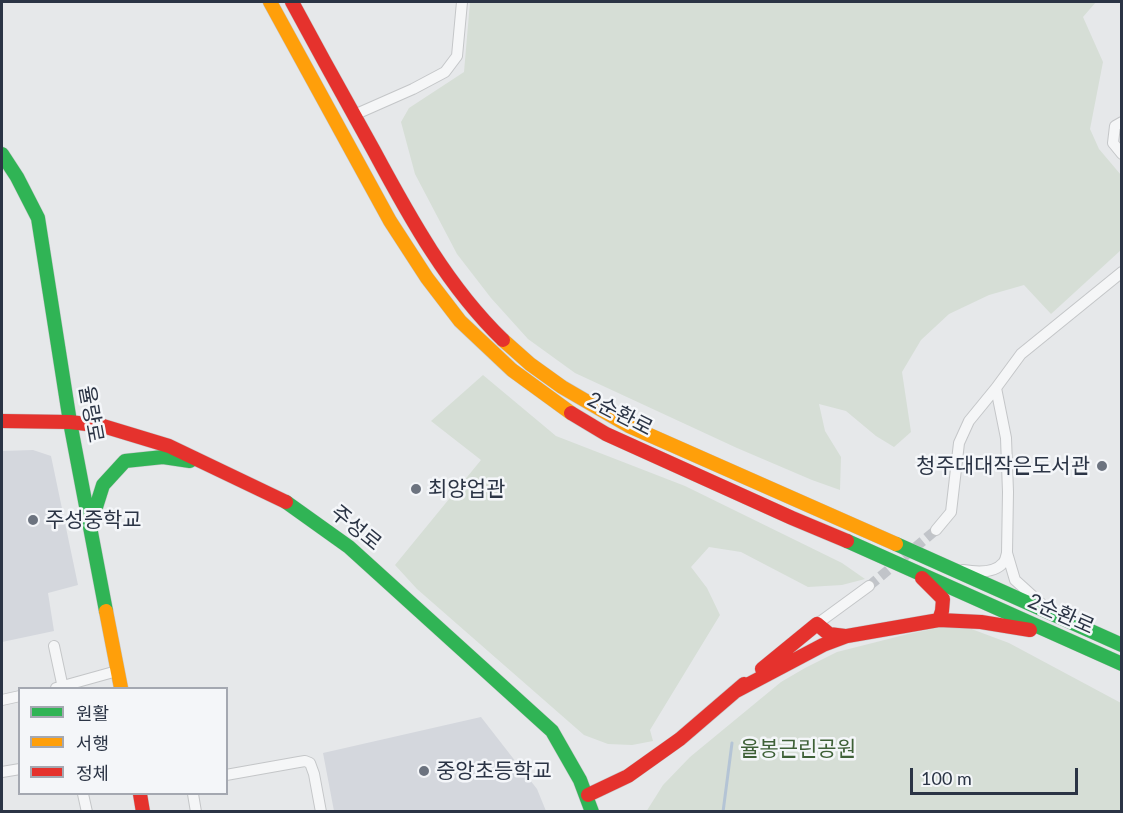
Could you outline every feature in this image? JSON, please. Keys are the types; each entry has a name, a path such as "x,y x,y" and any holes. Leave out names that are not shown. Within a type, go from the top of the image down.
{"street":[{"name":"2순환로","path":"270,2 390,220 427,278 460,321 512,370 575,416 606,434 1122,664"},
{"name":"2순환로","path":"292,2 408,214 446,272 479,315 530,364 598,410 628,426 890,540 1122,645"},
{"path":"354,115 445,72 457,56 462,2"},
{"path":"1122,122 1115,126 1113,143 1122,154"},
{"name":"율량로","path":"2,154 29,197 38,218 70,422 120,687"},
{"path":"936,530 951,512 959,443 969,421 1021,354 1122,272"},
{"path":"996,388 1006,438 1007,553 1016,580 1056,616"},
{"name":"주성로","path":"2,421 70,422 103,426 169,446 291,504 349,547 552,731 588,795 592,812"},
{"path":"90,526 102,485 124,461 164,457 207,463"},
{"path":"942,565 975,572 991,570 1003,563 1007,553"},
{"path":"914,570 943,599 939,620"},
{"path":"588,795 628,776 680,740 794,642 869,586"},
{"path":"736,691 823,645 847,636 939,620 981,622 1058,636"},
{"path":"817,624 829,634 847,636"},
{"path":"54,646 60,687"},
{"path":"63,687 117,671"},
{"path":"2,700 18,696"},
{"path":"228,775 306,761 310,763 314,774 321,812"},
{"path":"2,772 18,769"},
{"path":"83,795 87,812"},
{"path":"140,795 143,812"},
{"path":"193,795 196,812"}],"shaded area":[{"name":"주성중학교","path":"33,450 51,456 78,585 48,593 54,631 2,642 2,451"},
{"name":"중앙초등학교","path":"481,717 537,789 546,811 334,811 323,753"}],"green space":[{"path":"470,2 1096,2 1083,17 1103,62 1090,129 1099,149 1121,175 1121,250 1051,314 1024,285 989,295 949,314 921,340 902,372 911,432 894,447 876,436 846,411 819,404 825,431 841,457 840,490 812,480 575,373 528,339 491,298 457,254 415,174 401,122 409,108 464,72"},
{"path":"483,375 556,436 685,486 842,563 865,579 842,585 808,587 741,552 709,547 691,567 707,588 720,615 650,730 653,741 632,745 608,744 584,735 417,589 395,565 481,460 431,421"},
{"name":"율봉근린공원","path":"958,624 1009,643 1121,703 1121,811 646,812 663,785 690,757 781,682 837,652"}],"waterway":[{"path":"723,812 732,743"}],"tunnel":[{"path":"869,586 936,530"}],"traffic: fast":[{"path":"2,154 38,218 70,422 106,611"},
{"path":"91,523 103,485 125,461 163,457 190,461"},
{"path":"286,502 349,547 552,731 580,780 592,812"},
{"path":"847,541 1122,664"},
{"path":"896,544 1122,645"}],"traffic: slow":[{"path":"270,2 390,221 427,278 460,321 512,370 571,413"},
{"path":"503,340 530,364 562,387 629,426 896,544"},
{"path":"106,611 121,687"}],"traffic: jam":[{"path":"292,2 431,251 465,298 503,340"},
{"path":"571,413 606,434 847,541"},
{"path":"2,421 70,422 103,426 169,446 286,502"},
{"path":"922,578 943,599 939,620"},
{"path":"736,691 823,645 847,636 939,620 981,622 1030,630"},
{"path":"762,669 817,624 829,634 845,636"},
{"path":"588,795 628,776 680,739 744,684"},
{"path":"140,795 143,812"}],"place":[{"name":"청주대대작은도서관","path":"1102,466"},
{"name":"최양업관","path":"416,489"},
{"name":"주성중학교","path":"33,520"},
{"name":"중앙초등학교","path":"424,771"}]}
